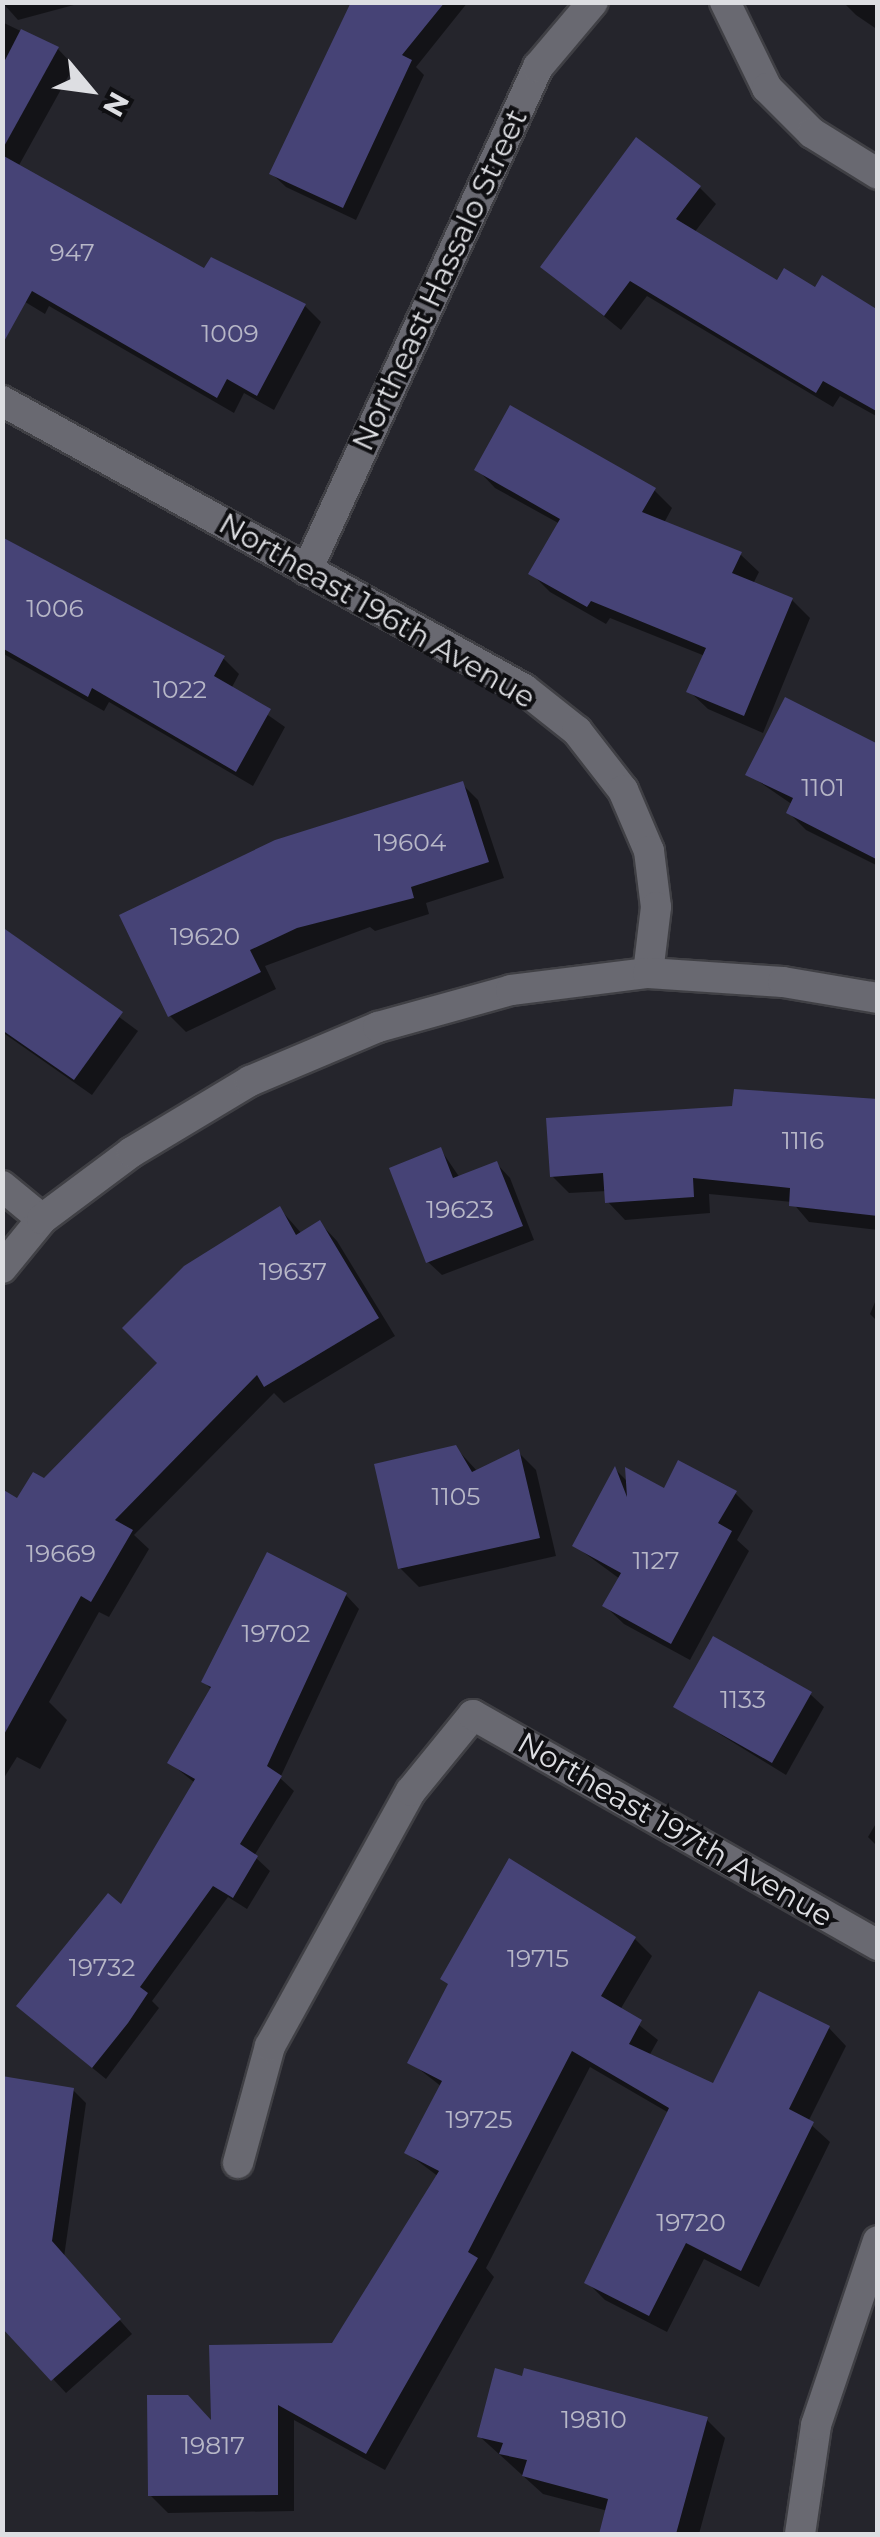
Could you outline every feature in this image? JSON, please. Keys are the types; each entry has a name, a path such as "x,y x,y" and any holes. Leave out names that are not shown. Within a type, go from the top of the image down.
{"street":[{"name":"Northeast Hassalo Street","path":"307,570 538,67 593,2"},
{"path":"725,2 767,88 812,132 878,174"},
{"name":"Northeast 196th Avenue","path":"2,402 524,689 577,731 624,790 649,850 656,907 648,973"},
{"path":"2,1268 42,1219 132,1152 250,1081 378,1027 511,990 648,973 783,982 878,998"},
{"path":"2,1186 42,1219"},
{"name":"Northeast 197th Avenue","path":"238,2164 270,2046 411,1791 472,1715 878,1945"},
{"path":"800,2534 816,2425 878,2240"}],"building":[{"path":"351,2 445,2 402,55 412,60 343,208 269,174"},
{"path":"21,29 59,47 2,150 2,66"},
{"path":"636,137 701,186 676,219 777,280 784,268 815,287 822,275 878,310 878,412 823,381 816,393 630,281 604,316 540,267"},
{"path":"2,155 204,268 211,257 306,304 257,396 227,379 217,398 32,291 2,345"},
{"path":"510,405 656,488 642,512 742,552 732,573 793,598 744,716 686,692 706,648 591,601 587,607 528,574 560,519 474,470"},
{"path":"2,537 225,656 214,676 271,709 236,772 92,688 88,697 2,648"},
{"path":"785,697 878,744 878,860 786,813 793,798 745,775"},
{"path":"463,781 489,862 411,887 414,898 297,928 250,950 261,972 168,1017 119,915 275,840"},
{"path":"2,927 123,1012 74,1080 2,1030"},
{"path":"734,1089 878,1099 878,1216 789,1206 790,1188 693,1178 694,1197 605,1203 603,1173 550,1177 546,1118 732,1106"},
{"path":"441,1147 453,1178 497,1161 523,1226 426,1263 389,1168"},
{"path":"280,1206 296,1235 320,1220 379,1318 264,1387 257,1375 115,1520 133,1530 91,1602 81,1596 2,1738 2,1489 17,1498 33,1472 44,1478 157,1363 122,1328 184,1266"},
{"path":"456,1445 472,1472 519,1449 540,1538 398,1569 374,1464"},
{"path":"678,1460 737,1491 718,1523 732,1531 671,1644 602,1606 621,1573 572,1546 615,1466 627,1497 625,1467 664,1488"},
{"path":"267,1552 347,1593 267,1766 282,1776 240,1844 258,1856 233,1898 213,1886 140,1987 148,1993 92,2068 16,2006 108,1893 121,1904 195,1779 167,1763 211,1687 201,1682"},
{"path":"713,1636 812,1692 772,1763 673,1707"},
{"path":"509,1858 636,1937 601,1996 642,2020 629,2044 713,2083 759,1991 830,2026 789,2109 814,2122 741,2271 686,2243 649,2316 584,2283 669,2108 572,2051 468,2252 478,2258 366,2454 278,2405 278,2495 148,2496 147,2395 188,2395 211,2420 209,2345 332,2343 439,2171 404,2153 442,2081 407,2063 448,1984 440,1979"},
{"path":"2,2076 74,2088 52,2241 121,2319 51,2381 2,2328"},
{"path":"495,2368 522,2376 524,2368 708,2417 676,2534 599,2534 608,2499 522,2476 527,2460 499,2454 503,2443 477,2437"}]}
